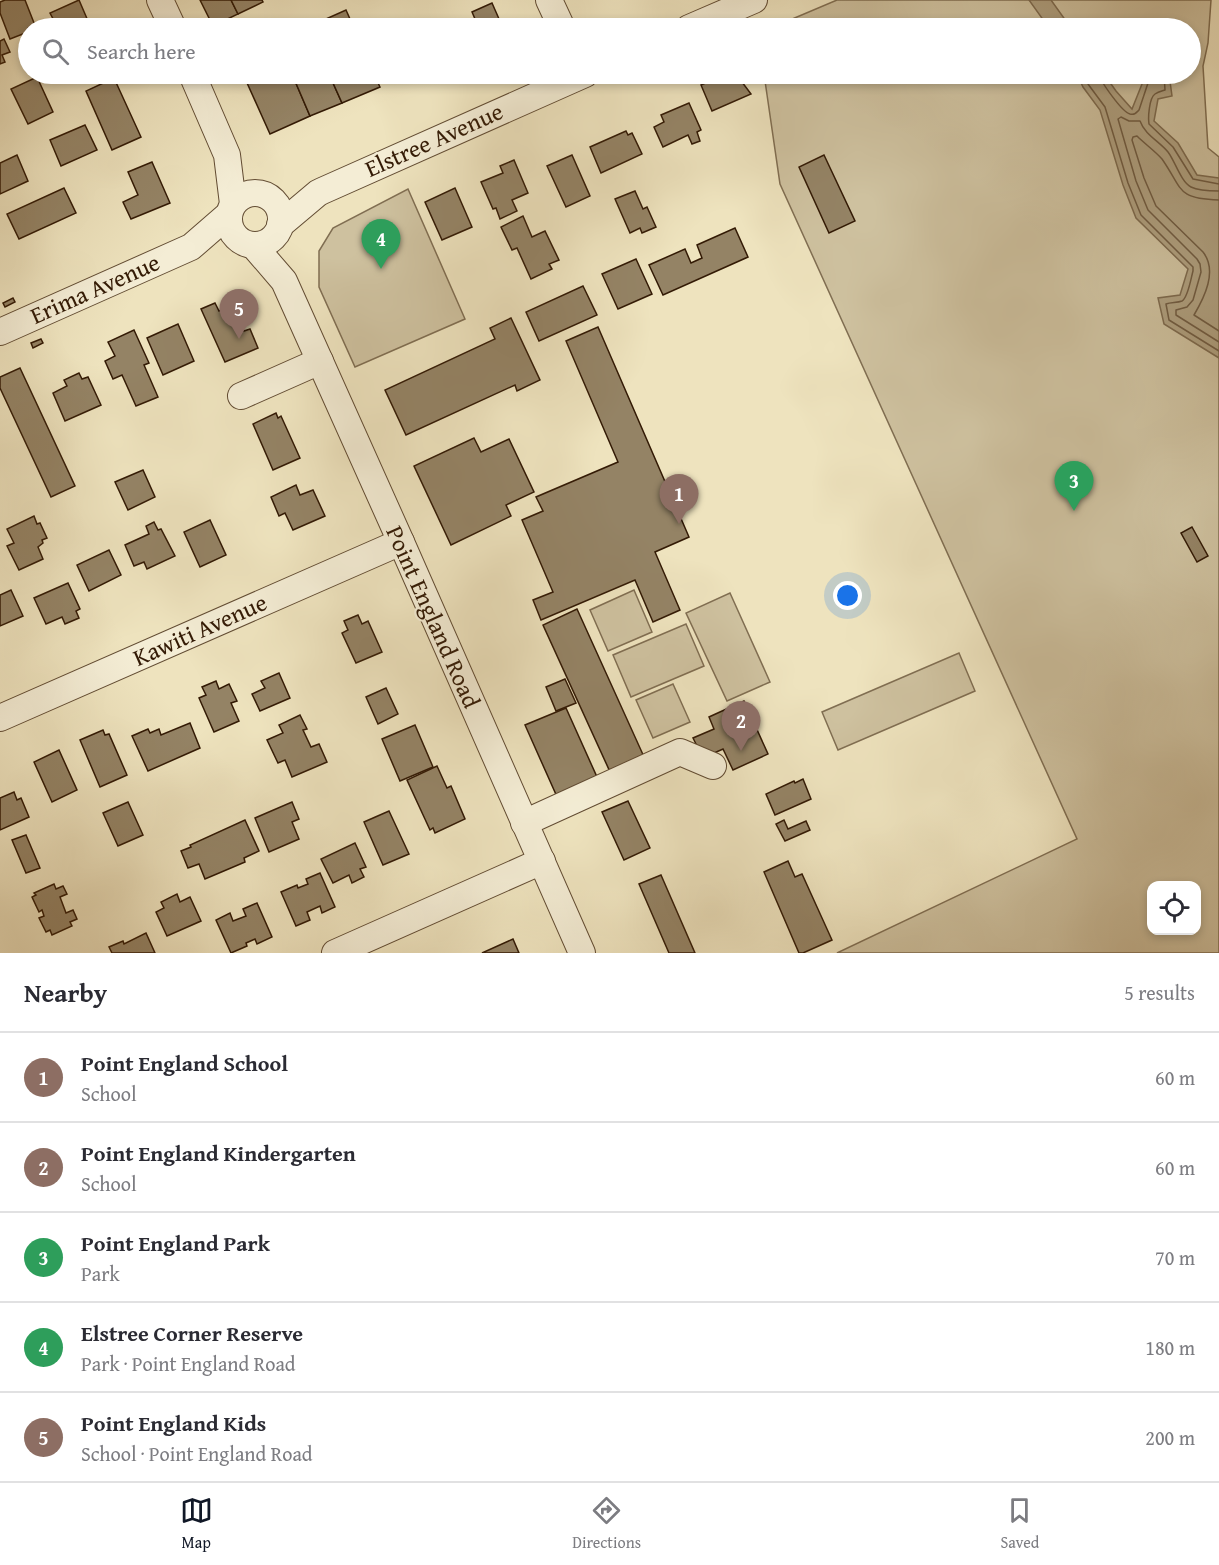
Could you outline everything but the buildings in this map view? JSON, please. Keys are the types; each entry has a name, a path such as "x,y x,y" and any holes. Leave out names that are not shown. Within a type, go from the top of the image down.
{"street":[{"path":"160,0 168,18"},
{"path":"549,0 557,18"},
{"path":"712,18 754,0"},
{"path":"196,84 227,155 262,195 274,202 279,210 279,227"},
{"name":"Elstree Avenue","path":"318,193 561,84"},
{"path":"227,155 231,231 247,243 266,243 279,227 318,193"},
{"path":"231,209 246,194 318,193"},
{"name":"Erima Avenue","path":"0,332 191,247 231,209"},
{"name":"Point England Road","path":"279,227 284,281 582,953"},
{"name":"Erima Avenue","path":"191,247 247,243"},
{"name":"Point England Road","path":"247,243 284,281"},
{"path":"241,396 320,362"},
{"name":"Kawiti Avenue","path":"0,718 401,542"},
{"path":"524,823 680,752 713,766"},
{"path":"335,953 542,861"}],"shaded area":[{"path":"837,0 1211,0 1208,43 1203,66 1208,148 1219,157 1219,953 837,953 1077,839 780,184 765,84 1201,84 1201,18 795,18"},
{"path":"408,189 465,319 355,367 319,287 319,251 333,228"},
{"path":"634,590 652,632 608,651 590,610"},
{"path":"730,593 770,682 727,701 686,613"},
{"path":"686,624 704,666 631,697 613,655"},
{"path":"959,653 975,691 838,750 822,712"},
{"path":"673,684 690,722 653,738 636,700"}],"water":[{"path":"1029,0 1051,0 1064,18 1042,18"},
{"path":"1082,84 1111,84 1132,109 1142,84 1170,84 1172,96 1158,99 1154,121 1178,143 1197,175 1219,178 1219,358 1164,324 1158,298 1180,295 1188,269 1136,218 1123,185 1100,110"}],"place":[{"name":"Elstree Corner Reserve","path":"381,269"},
{"name":"Point England Kids","path":"239,339"},
{"name":"Point England Park","path":"1074,511"},
{"name":"Point England School","path":"679,524"},
{"name":"Point England Kindergarten","path":"741,751"}]}
